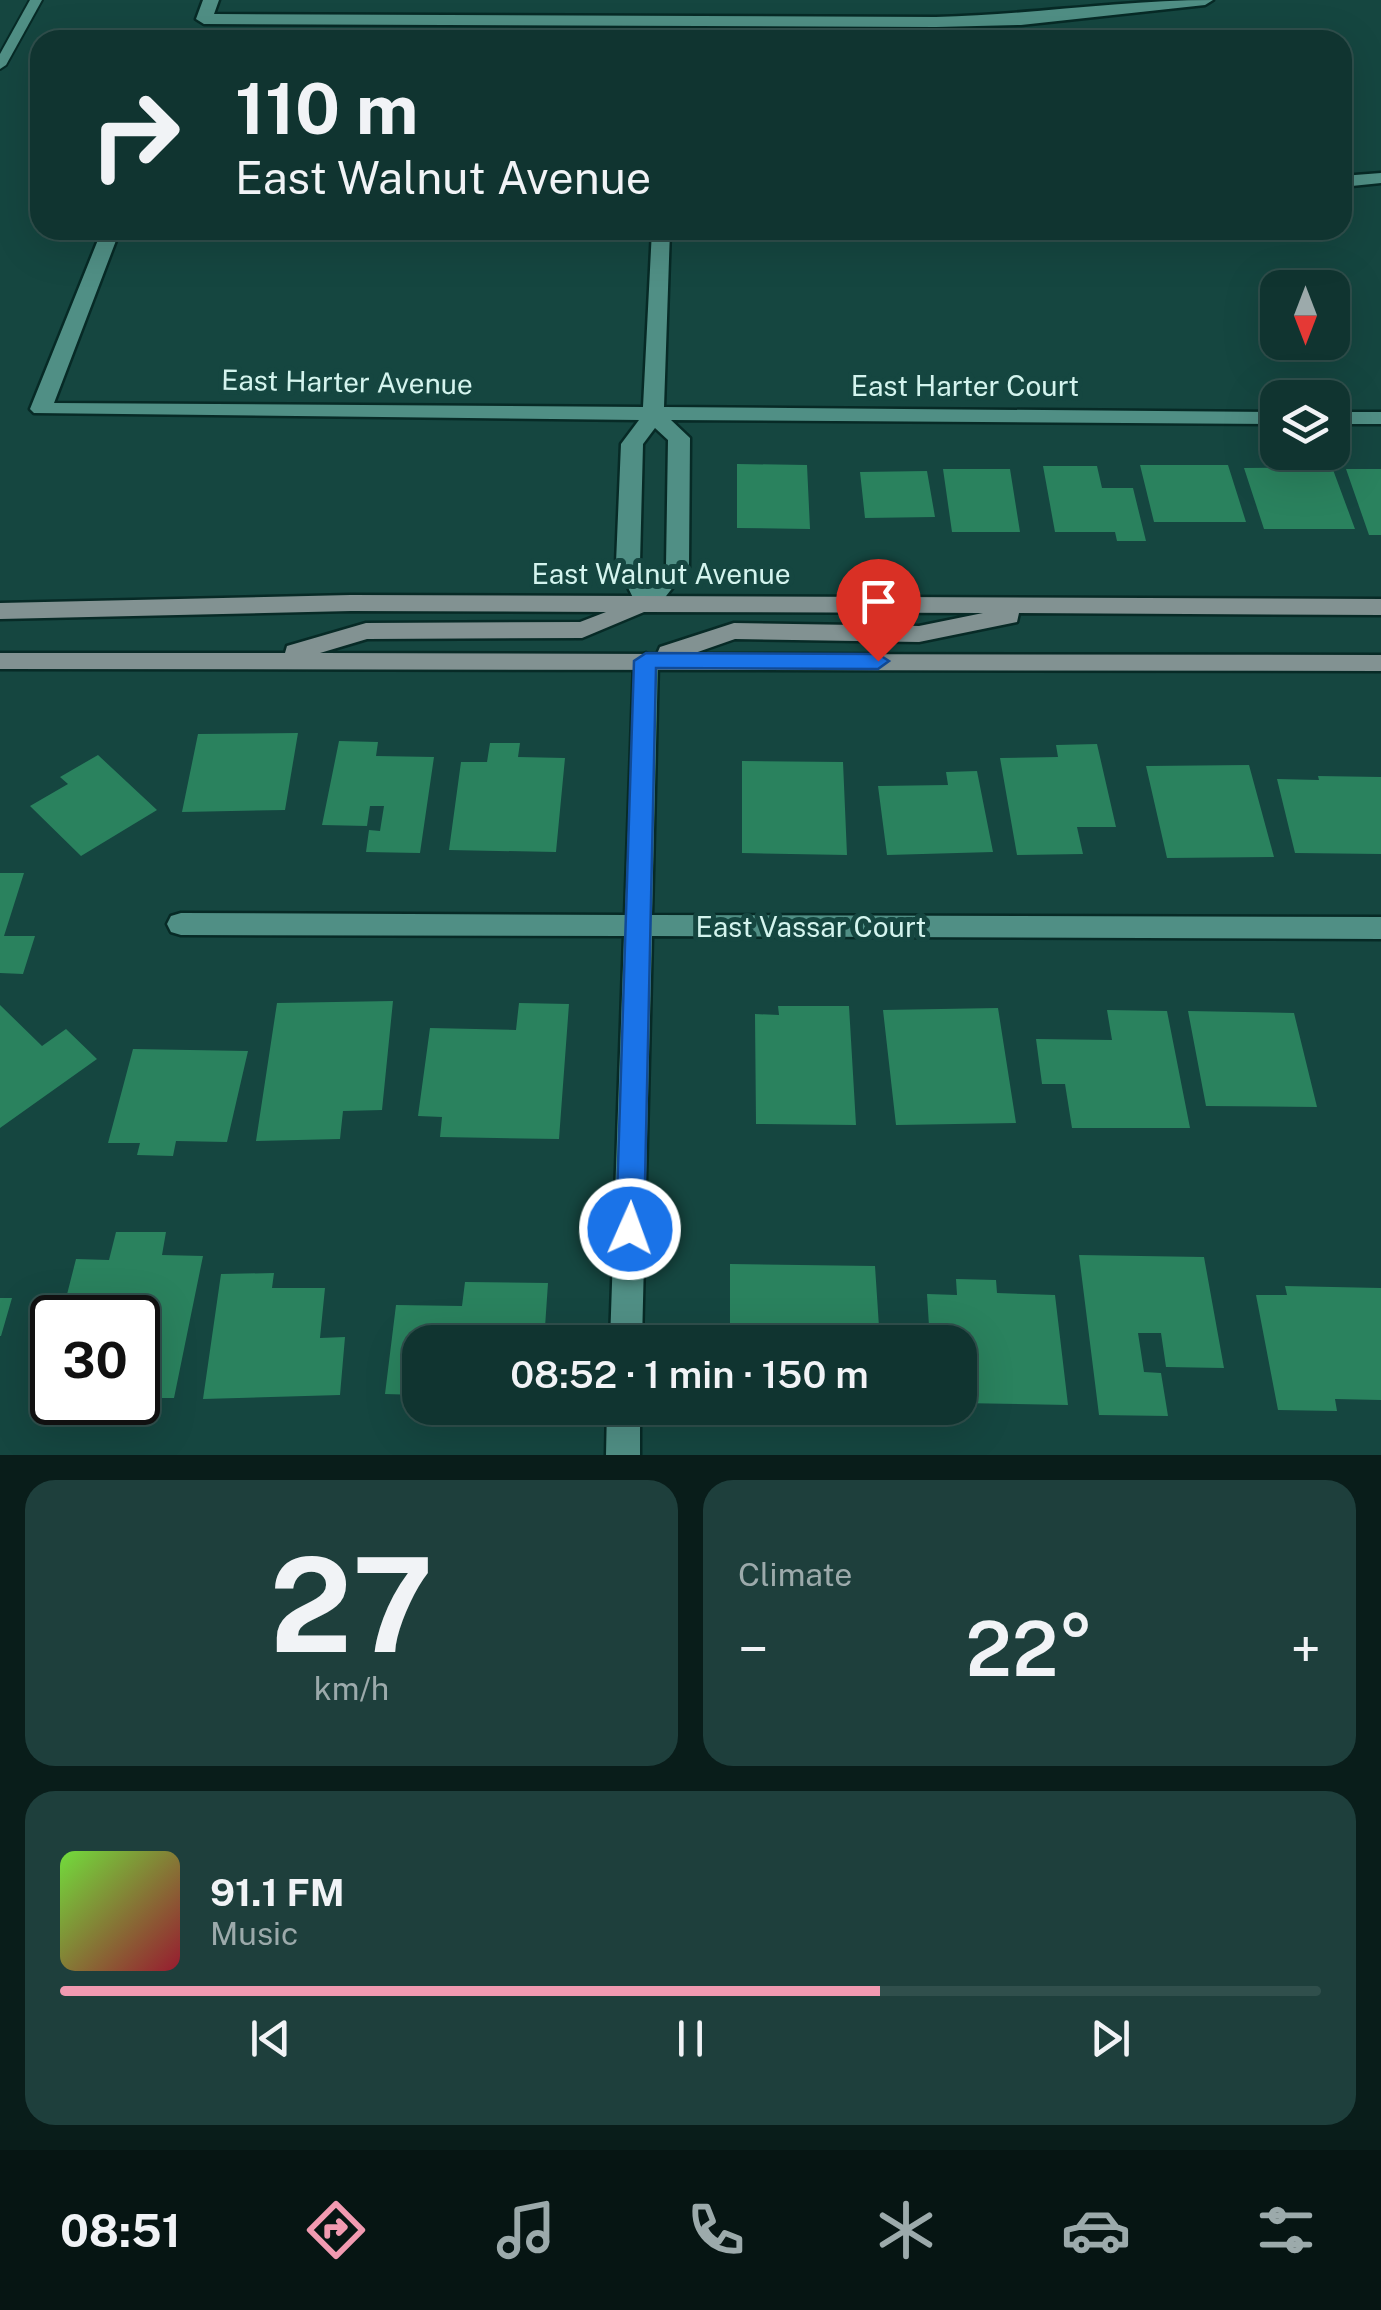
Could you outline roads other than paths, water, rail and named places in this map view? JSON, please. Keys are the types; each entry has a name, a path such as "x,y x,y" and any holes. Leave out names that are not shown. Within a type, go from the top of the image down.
{"main road":[{"name":"East Walnut Avenue","path":"0,612 351,603 1381,607"},
{"path":"267,661 366,631 582,630 647,604"},
{"path":"646,661 734,631 919,634 1060,605"},
{"path":"0,661 1381,663"}],"street":[{"path":"211,0 204,19 668,21 1021,20 1108,6 1204,0"},
{"path":"668,21 668,30"},
{"path":"1352,181 1381,178"},
{"name":"East Harter Avenue","path":"107,240 41,409 653,415"},
{"path":"653,415 678,438 677,567 647,604 628,564 628,544 632,444 653,415 661,240"},
{"name":"East Harter Court","path":"653,415 1260,418"},
{"path":"1350,418 1381,418"},
{"path":"627,1325 646,661"},
{"name":"East Vassar Court","path":"181,924 1381,928"},
{"path":"623,1455 624,1425"}],"lane":[{"path":"0,65 36,0"}]}
